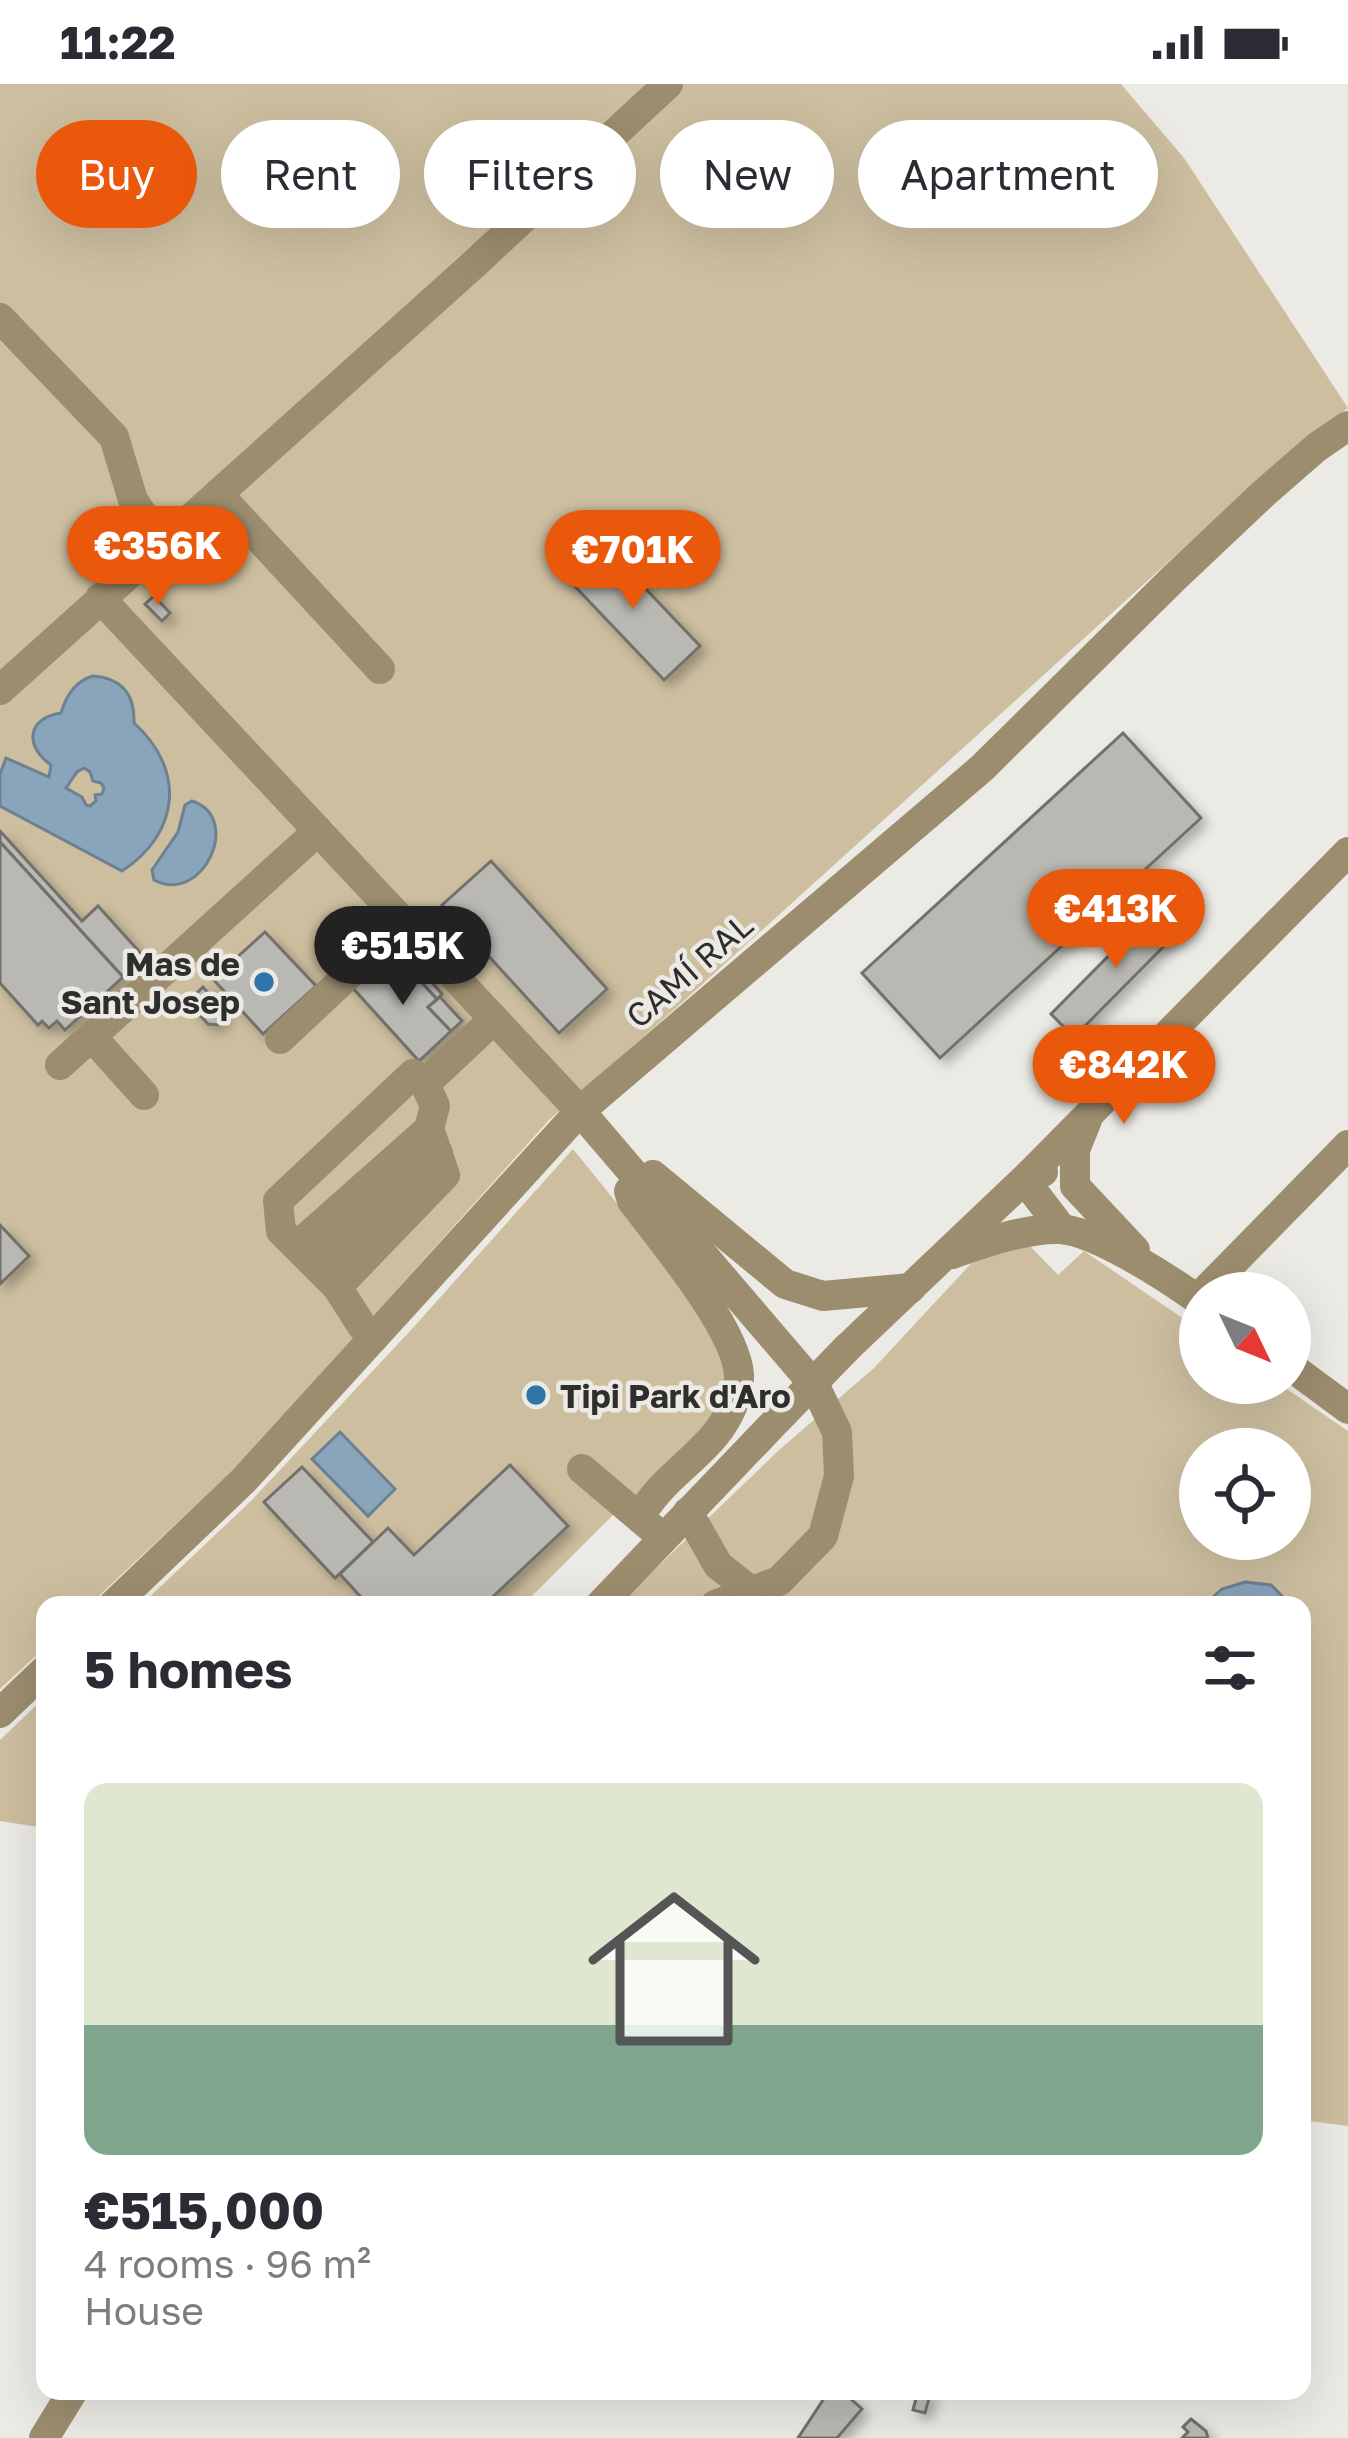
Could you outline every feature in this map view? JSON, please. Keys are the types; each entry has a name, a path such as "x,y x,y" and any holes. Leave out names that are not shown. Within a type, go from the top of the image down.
{"street":[{"path":"0,690 668,84"},
{"path":"0,318 114,437 133,500 162,544"},
{"name":"CAMÍ RAL","path":"122,1596 244,1480 575,1106 982,767 1248,508 1348,426"},
{"path":"218,494 380,669"},
{"path":"100,598 575,1106 815,1386 837,1432 839,1475 823,1536 778,1581 738,1596"},
{"path":"60,1065 318,831"},
{"path":"606,1596 652,1528 688,1512 1348,852"},
{"path":"280,1039 404,922"},
{"path":"425,1084 494,1018"},
{"path":"92,1037 144,1095"},
{"path":"317,1266 445,1174 433,1141 435,1106 425,1084 413,1074 278,1201 281,1231 317,1266 374,1337"},
{"path":"1075,1186 1075,1150 1090,1114"},
{"path":"317,1266 433,1141"},
{"path":"1224,1272 1348,1145"},
{"path":"615,1152 657,1177 784,1285 823,1296 911,1288"},
{"path":"615,1152 632,1202 732,1342 740,1377 732,1408 715,1435 651,1497 652,1528"},
{"path":"1030,1174 1049,1172 1075,1186 1156,1271"},
{"path":"1030,1174 1033,1192 1062,1229"},
{"path":"943,1258 998,1238 1062,1229 1102,1243 1179,1285"},
{"path":"1311,1382 1348,1409"},
{"path":"583,1469 652,1528"},
{"path":"688,1512 718,1564 751,1591"},
{"path":"0,1714 36,1679"},
{"path":"44,2438 67,2400"}],"shaded area":[{"path":"0,84 1121,84 1152,120 858,120 858,228 1158,228 1158,127 1184,158 1348,408 1283,458 549,1120 243,1461 99,1596 36,1596 36,1655 0,1689"},
{"name":"Tipi Park d'Aro","path":"573,1149 709,1317 728,1372 719,1418 657,1482 613,1515 532,1596 151,1596 252,1500"},
{"path":"1028,1244 1058,1275 1084,1251 1179,1316 1179,1404 1309,1404 1348,1431 1348,2126 1311,2121 1311,1596 627,1596 778,1451 874,1368 979,1255"},
{"path":"36,1706 36,1827 0,1821 0,1740"}],"water":[{"path":"93,676 125,689 134,723 151,741 168,780 165,820 156,838 122,871 0,806 0,774 6,758 49,777 51,765 33,742 36,727 61,713 72,690","holes":["84,768 93,781 104,788 90,806 66,788 77,772"]},
{"path":"192,801 207,810 215,824 210,857 188,881 172,885 154,880 152,870 178,832 185,805"},
{"path":"340,1432 395,1489 368,1516 312,1459"},
{"path":"1245,1582 1271,1585 1282,1596 1214,1596"}],"building":[{"path":"602,543 700,646 664,680 566,577"},
{"path":"154,596 170,613 162,621 145,604"},
{"path":"1123,733 1201,818 940,1058 862,973"},
{"path":"0,831 82,921 98,906 145,958 123,977 0,842"},
{"path":"0,842 123,977 65,1030 57,1021 49,1028 42,1021 38,1025 0,983"},
{"path":"491,861 607,989 559,1033 442,905"},
{"path":"1159,905 1182,928 1074,1037 1051,1014"},
{"name":"Mas de Sant Josep","path":"265,932 316,986 263,1034 213,979"},
{"path":"395,947 417,972 406,982 383,958"},
{"path":"383,958 406,982 414,974 437,999 428,1007 451,1031 419,1061 351,986"},
{"path":"420,969 442,994 437,999 414,974"},
{"path":"203,987 224,1011 218,1025 208,1024 188,1002"},
{"path":"440,997 462,1021 451,1031 428,1007"},
{"path":"0,1225 29,1256 0,1284"},
{"name":"Tipi Park d'Aro","path":"510,1465 568,1526 494,1596 360,1596 340,1574 388,1528 414,1555"},
{"path":"302,1467 373,1542 335,1578 264,1502"},
{"path":"823,2400 852,2400 862,2409 837,2438 798,2438"},
{"path":"916,2400 929,2400 925,2413 913,2410"},
{"path":"1191,2419 1208,2438 1182,2438 1188,2432 1183,2427"}],"place":[{"name":"Mas de Sant Josep","path":"264,982"},
{"name":"Tipi Park d'Aro","path":"536,1395"}]}
